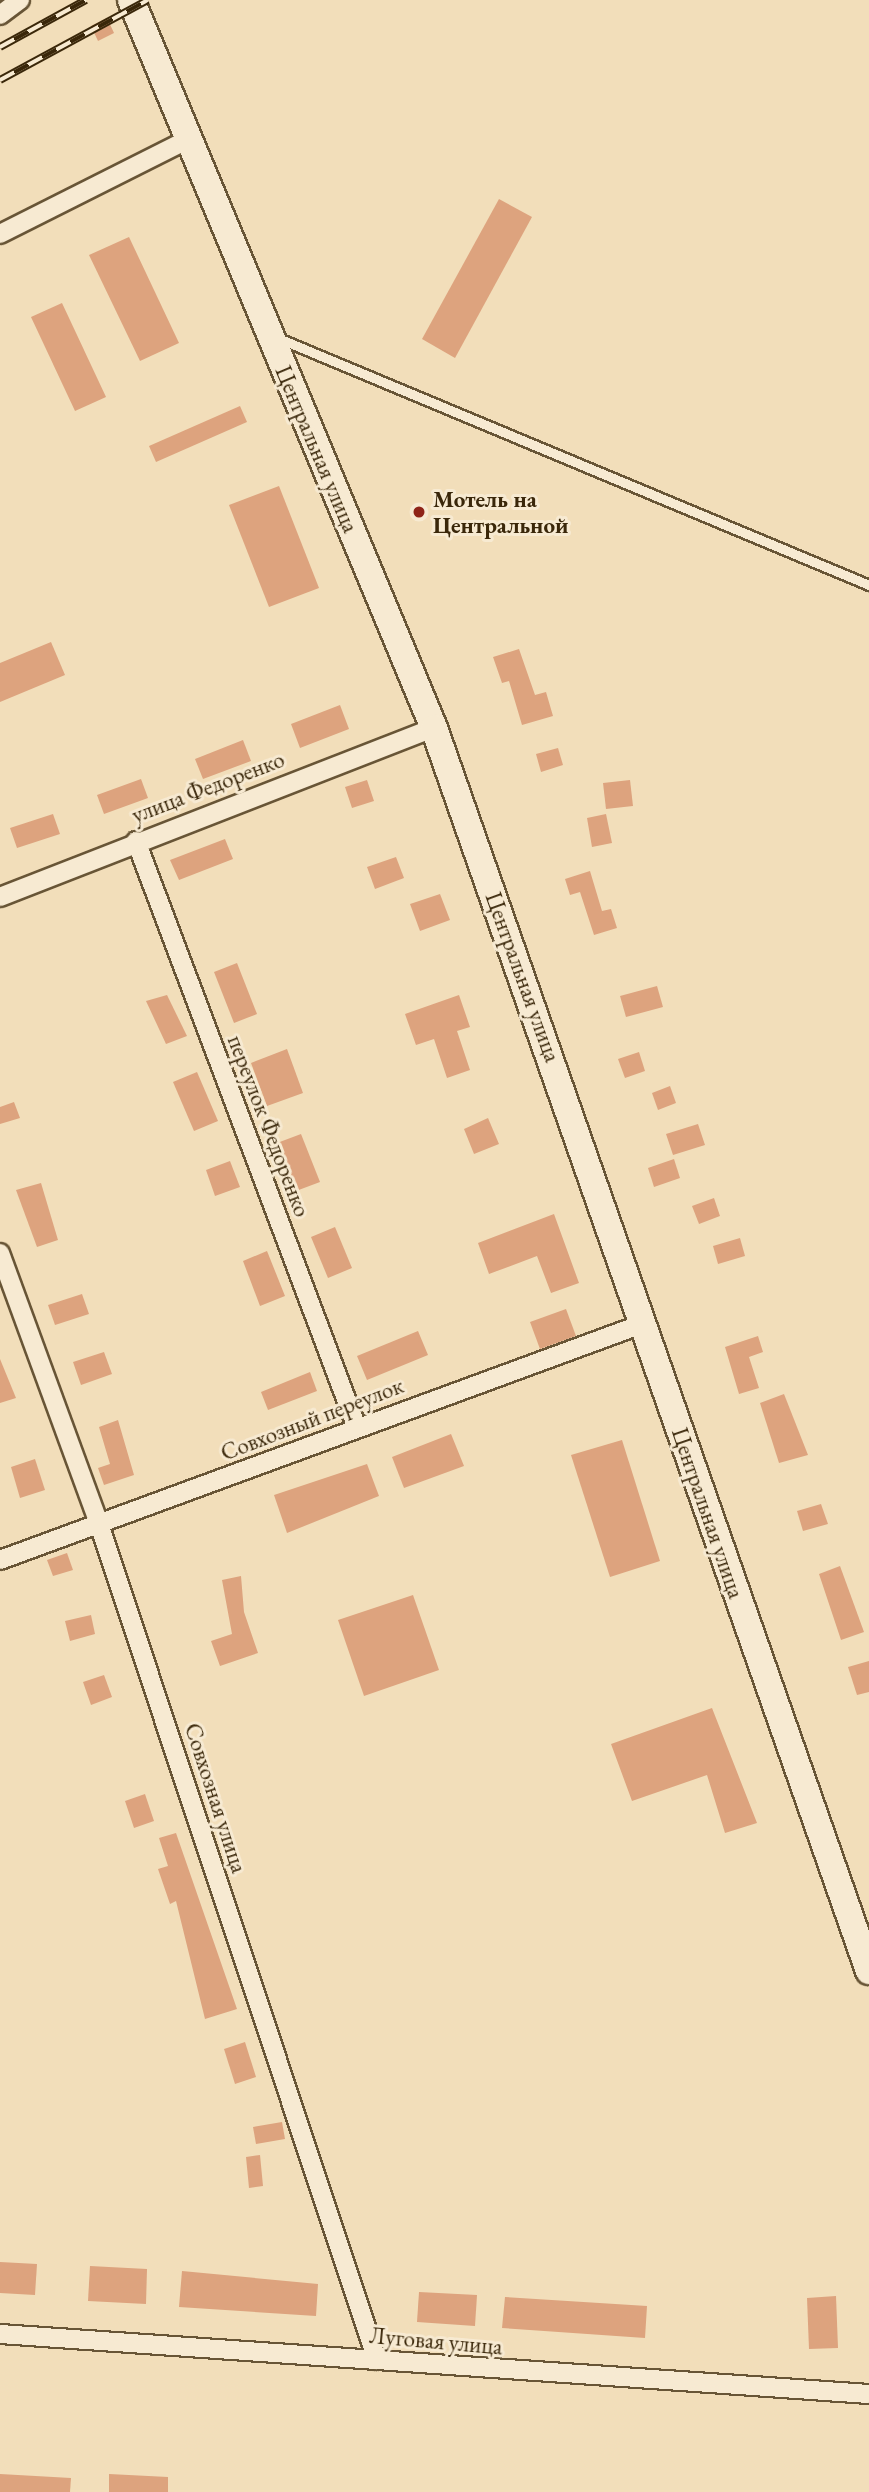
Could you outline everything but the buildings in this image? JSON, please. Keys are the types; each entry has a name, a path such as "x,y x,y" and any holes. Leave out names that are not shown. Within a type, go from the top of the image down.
{"street":[{"path":"0,15 20,0"},
{"name":"Центральная улица","path":"131,0 191,138 434,728 869,1971"},
{"path":"0,234 191,138"},
{"name":"улица Федоренко","path":"0,897 135,841 434,728"},
{"name":"переулок Федоренко","path":"135,841 356,1428"},
{"name":"Совхозная улица","path":"0,1253 100,1527 377,2360"},
{"name":"Совхозный переулок","path":"0,1560 100,1527 356,1428 642,1324"},
{"name":"Луговая улица","path":"0,2333 869,2394"}],"lane":[{"path":"270,335 869,585"}],"railway":[{"path":"0,47 86,0"},
{"path":"0,80 148,0"}],"place":[{"name":"Мотель на Центральной","path":"419,512"}]}
